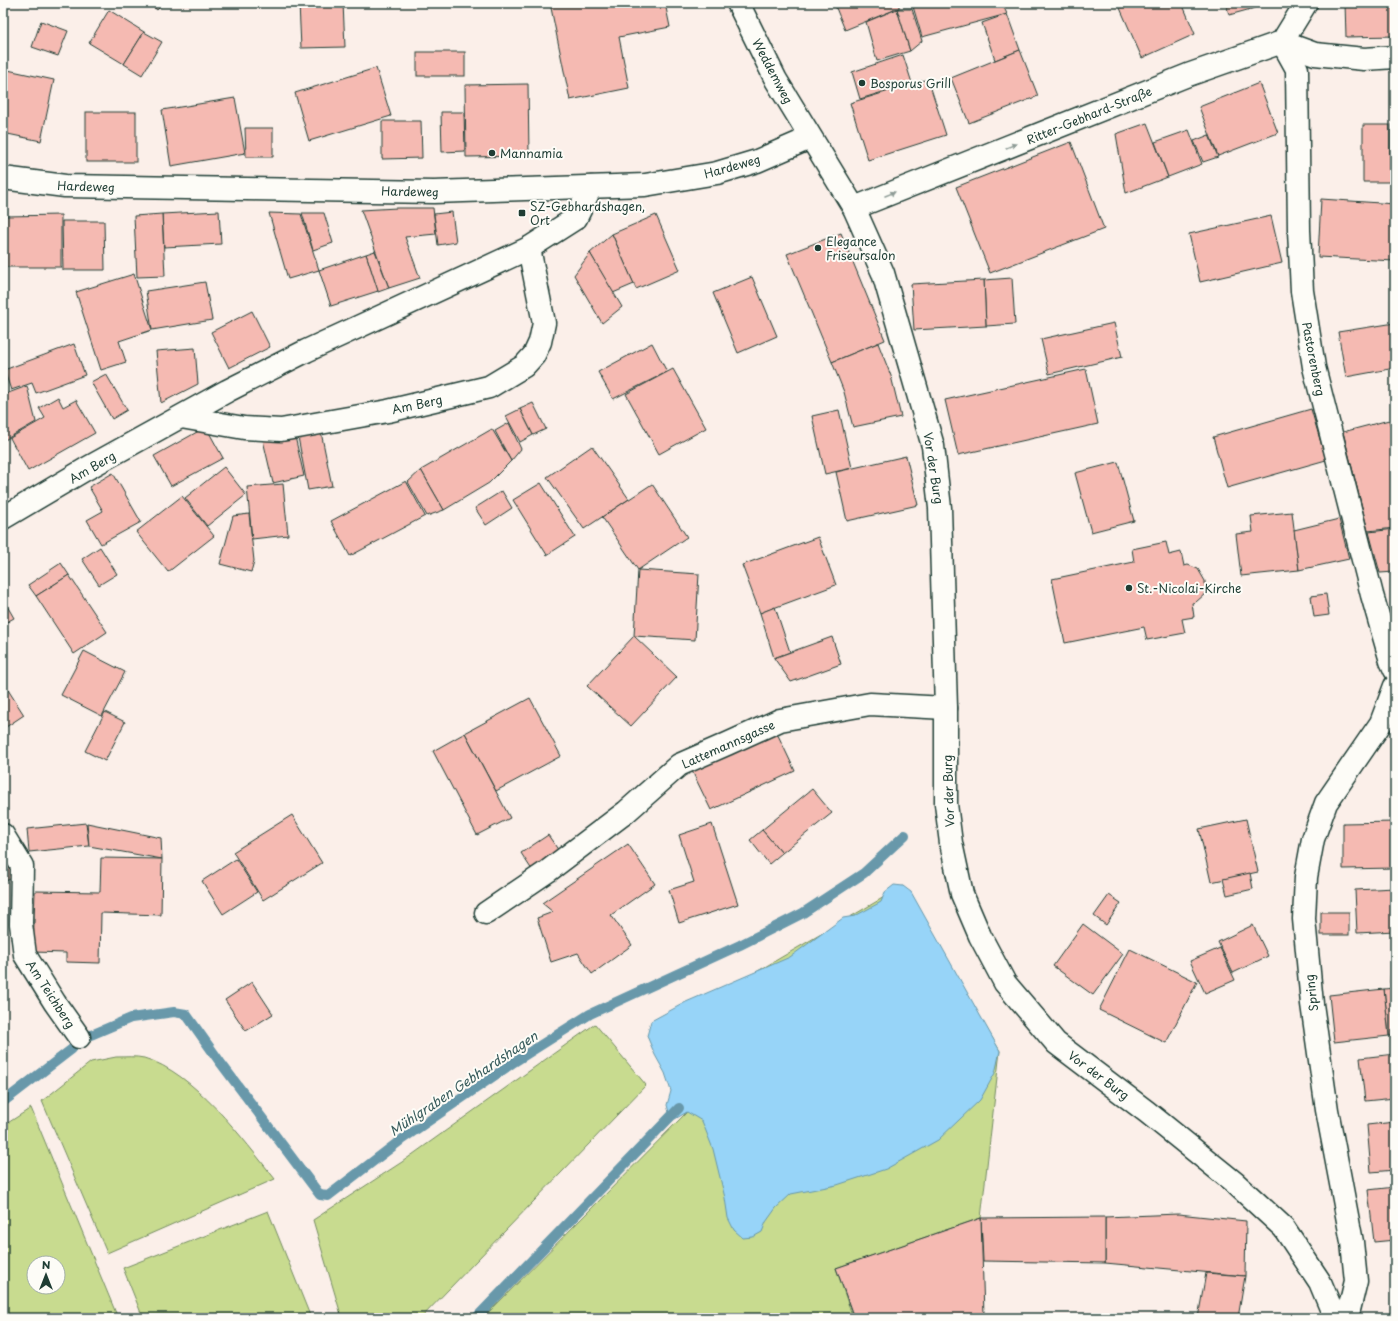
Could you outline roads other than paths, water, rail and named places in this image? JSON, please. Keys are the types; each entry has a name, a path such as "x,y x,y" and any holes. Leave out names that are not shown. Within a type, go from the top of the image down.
{"street":[{"name":"Weddemweg","path":"738,3 776,80 810,138"},
{"path":"1306,3 1282,42 1315,54 1364,59 1395,57"},
{"name":"Ritter-Gebhard-Straße","path":"854,208 1188,75 1282,42"},
{"name":"Pastorenberg","path":"1282,42 1297,69 1299,230 1302,291 1314,367 1372,595 1395,670"},
{"name":"Hardeweg","path":"3,178 65,186 427,192 645,185 718,173 757,161 810,138"},
{"name":"Vor der Burg","path":"810,138 854,208 883,273 933,446 940,508 946,708 946,804 951,843 962,894 980,936 1005,983 1056,1043 1147,1112 1229,1178 1284,1228 1320,1282 1335,1318"},
{"name":"Am Berg","path":"3,518 86,469 227,391 306,351 529,248 576,218 590,187"},
{"name":"Am Berg","path":"181,417 244,428 281,430 388,411 489,387 524,366 534,355 540,342 544,323 529,248"},
{"name":"Spring","path":"1348,1318 1356,1282 1352,1242 1327,1110 1312,1004 1304,920 1306,877 1313,839 1326,803 1381,723 1395,686"},
{"name":"Lattemannsgasse","path":"486,913 548,871 620,817 679,765 780,720 870,704 946,708"},
{"name":"Am Teichberg","path":"3,835 22,866 21,924 25,955 55,1003 79,1037"}],"water":[{"path":"894,885 903,886 911,892 1000,1051 995,1073 980,1100 938,1140 886,1169 837,1185 791,1194 776,1208 766,1222 762,1232 753,1237 743,1238 734,1230 728,1218 725,1198 713,1149 702,1121 687,1112 675,1119 670,1116 667,1105 671,1091 665,1073 647,1036 651,1021 686,1002 790,957 843,918 855,916 881,902 885,892"}],"waterway":[{"name":"Mühlgraben Gebhardshagen","path":"91,1035 131,1018 174,1012 186,1014 220,1062 320,1195 328,1196 401,1140 514,1062 590,1014 740,945 803,913 864,873 905,835"},
{"name":"Mühlgraben Gebhardshagen","path":"3,1102 72,1049"},
{"path":"476,1318 679,1108"}],"place":[{"name":"Bosporus Grill","path":"862,83"},
{"name":"Mannamia","path":"492,153"},
{"name":"SZ-Gebhardshagen, Ort","path":"522,213"},
{"name":"Elegance Friseursalon","path":"818,248"},
{"name":"St.-Nicolai-Kirche","path":"1129,588"}]}
